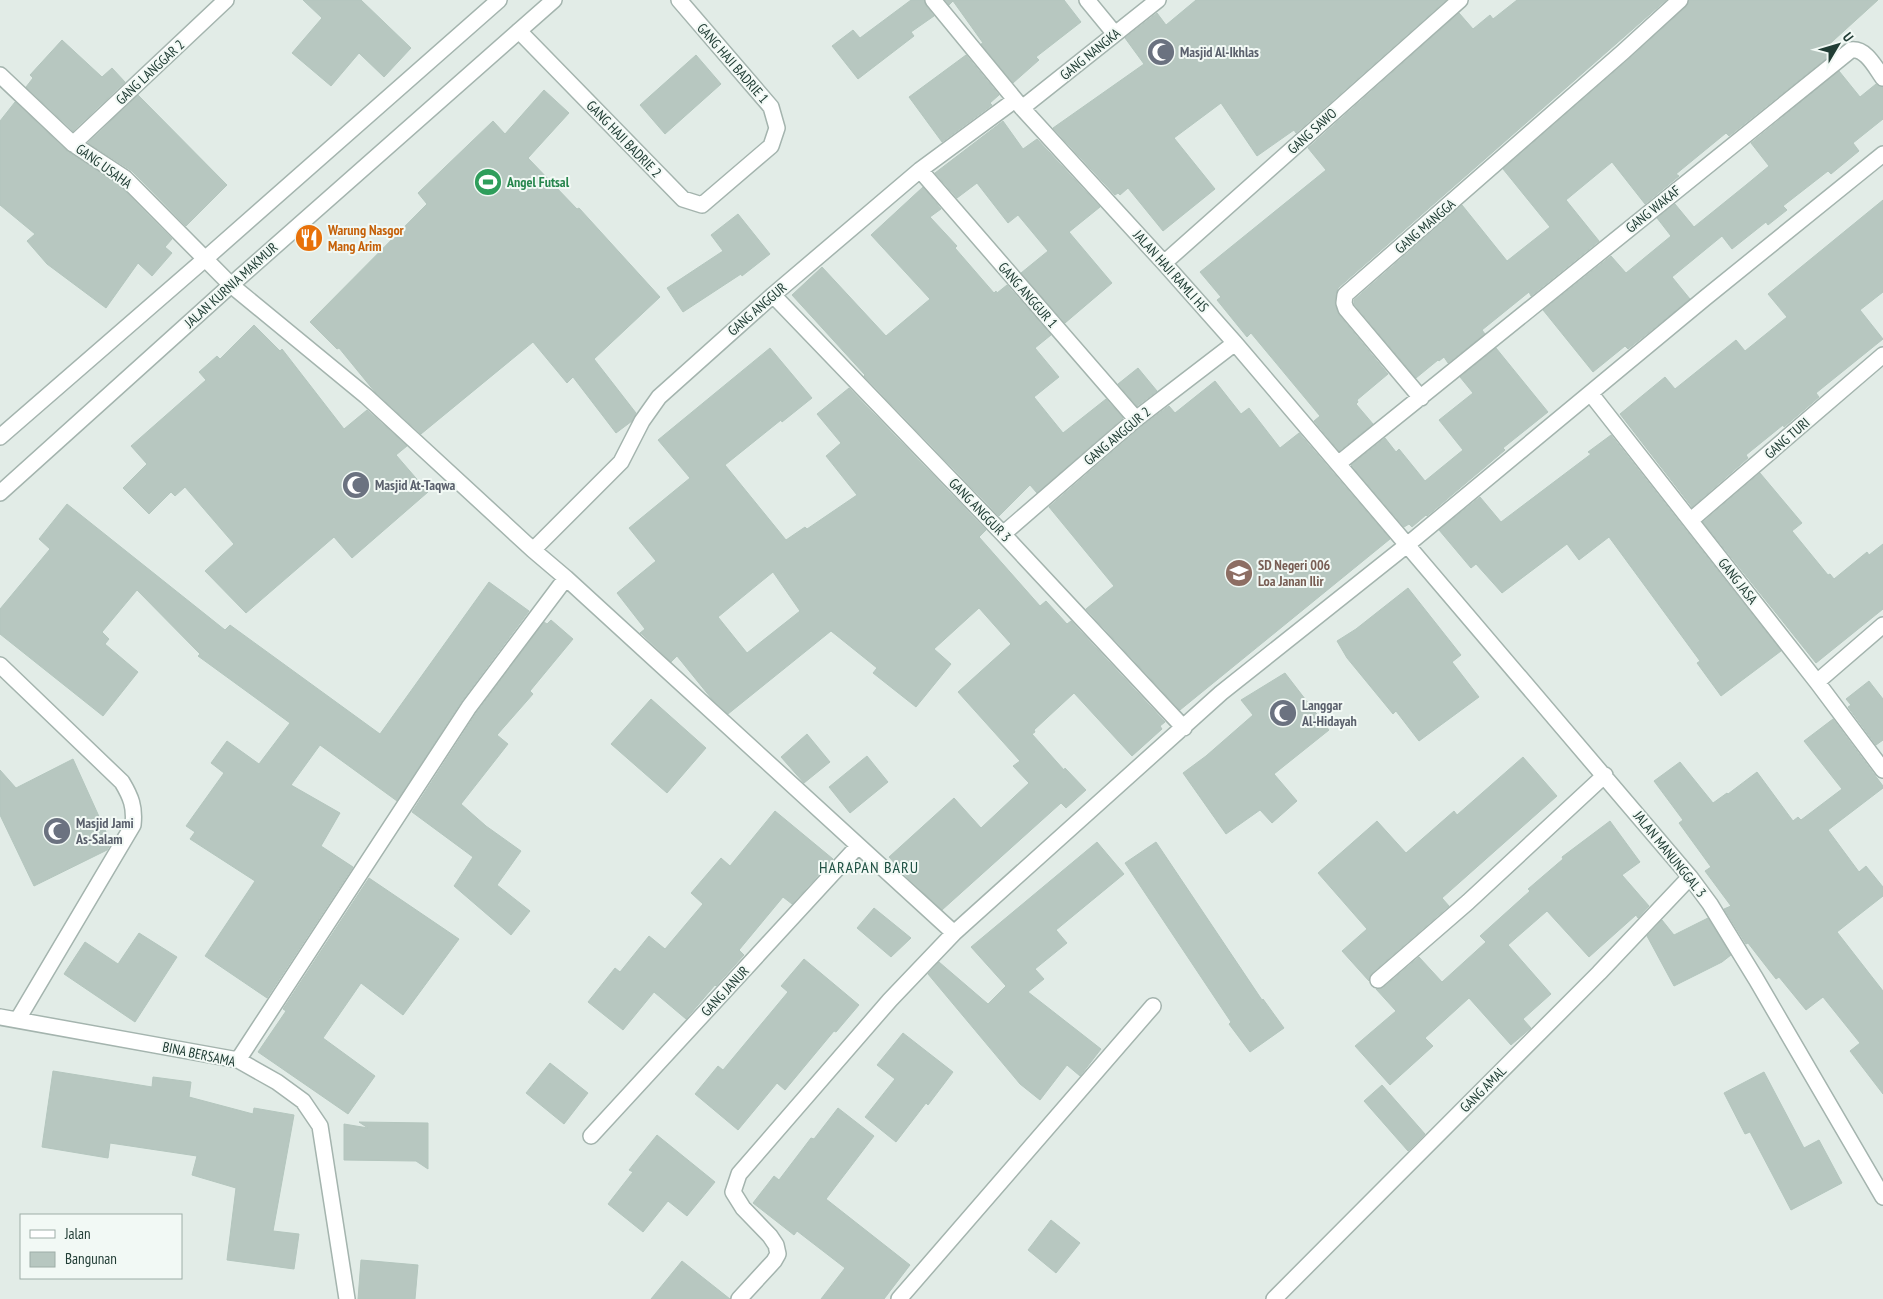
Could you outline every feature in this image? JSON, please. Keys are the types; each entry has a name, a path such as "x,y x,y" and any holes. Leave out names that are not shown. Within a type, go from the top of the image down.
{"street":[{"name":"GANG LANGGAR 2","path":"73,144 226,0"},
{"path":"0,437 499,0"},
{"name":"JALAN KURNIA MAKMUR","path":"0,493 231,285 554,0"},
{"name":"GANG HAJI BADRIE 1","path":"679,0 771,107 777,128 770,146 738,174"},
{"name":"JALAN HAJI RAMLI HS","path":"933,0 1018,104 1235,343 1407,545"},
{"path":"1087,0 1115,34"},
{"name":"GANG NANGKA","path":"1018,104 1115,34 1158,0"},
{"name":"GANG SAWO","path":"1164,263 1460,0"},
{"name":"GANG MANGGA","path":"1421,398 1346,309 1344,303 1346,295 1680,0"},
{"name":"GANG HAJI BADRIE 2","path":"518,31 683,199 702,205 738,174"},
{"name":"GANG WAKAF","path":"1421,398 1851,50 1857,49 1862,51 1883,78"},
{"name":"GANG USAHA","path":"0,75 73,144 125,178 231,285 366,396 954,933"},
{"name":"GANG ANGGUR","path":"533,550 621,462 642,421 659,397 773,294 920,170 1018,104"},
{"path":"739,1299 774,1261 778,1254 776,1245 770,1236 743,1208 733,1192 739,1174 890,1000 954,933 1221,693 1407,545 1705,298 1883,154"},
{"name":"GANG ANGGUR 1","path":"920,170 1136,419"},
{"name":"GANG ANGGUR 3","path":"773,294 1003,534 1184,728"},
{"name":"GANG ANGGUR 2","path":"1003,534 1136,419 1235,343"},
{"name":"GANG TURI","path":"1691,520 1883,355"},
{"name":"GANG JASA","path":"1591,394 1818,682 1883,770"},
{"path":"1339,463 1421,398"},
{"name":"JALAN MANUNGGAL 3","path":"1407,545 1605,775 1690,877 1710,904 1756,978 1883,1197"},
{"path":"238,1060 469,707 566,578"},
{"path":"1818,682 1883,624"},
{"path":"0,665 122,782 132,799 134,813 133,825 18,1019"},
{"path":"1378,980 1468,902 1605,775"},
{"name":"GANG JANUR","path":"591,1136 858,846"},
{"name":"GANG AMAL","path":"1274,1299 1599,973 1690,877"},
{"path":"899,1299 1153,1006"},
{"name":"BINA BERSAMA","path":"0,1017 238,1060 277,1082 304,1101 320,1126 347,1299"}],"building":[{"path":"303,0 361,0 411,48 384,77 359,53 331,86 292,53 322,18"},
{"path":"911,0 924,0 934,16 911,32 914,36 858,79 832,46 853,30 860,38"},
{"path":"945,0 1064,0 1081,22 1036,57 1039,60 1013,83 981,44 983,43 953,1 949,5"},
{"path":"1196,0 1446,0 1296,133 1294,130 1257,156 1221,103 1174,138 1215,189 1163,231 1128,188 1120,195 1118,193 1115,195 1053,128 1144,64 1125,38 1157,13 1166,25"},
{"path":"1517,0 1666,0 1338,288 1335,302 1339,315 1388,374 1357,400 1356,404 1373,424 1339,451 1314,421 1320,416 1251,333 1247,337 1217,300 1221,297 1200,272 1326,170 1308,148 1459,13 1473,29 1490,15 1493,19"},
{"path":"1689,0 1878,0 1823,50 1829,56 1729,136 1726,133 1676,174 1679,176 1645,204 1612,162 1566,200 1599,241 1531,296 1529,292 1482,330 1485,334 1448,363 1444,357 1416,378 1354,304 1354,300 1462,205 1507,261 1550,227 1503,169 1629,59 1686,7"},
{"path":"62,40 102,77 112,68 125,82 73,131 26,87 33,78 30,75"},
{"path":"696,55 721,84 665,134 640,105"},
{"path":"966,55 999,95 990,103 992,105 942,142 909,97"},
{"path":"1839,71 1860,97 1876,84 1883,87 1883,119 1853,143 1859,151 1831,174 1828,171 1783,206 1787,210 1768,225 1766,222 1732,249 1722,236 1672,277 1690,299 1628,349 1625,346 1593,372 1543,310 1611,256 1626,273 1671,236 1657,218 1675,204 1694,227 1769,166 1751,143"},
{"path":"544,90 569,113 528,158 577,209 579,208 660,297 594,359 636,413 632,421 616,433 573,377 567,383 533,342 421,434 375,392 339,348 337,349 310,322 427,204 418,193 493,121 505,134"},
{"path":"138,95 227,185 186,226 132,171 88,143"},
{"path":"15,102 67,151 119,185 172,239 165,247 172,253 152,276 138,263 106,308 47,264 27,241 35,234 0,205 0,121"},
{"path":"1003,121 1023,149 1037,139 1100,207 1069,232 1112,283 1065,323 1021,273 1048,251 1018,215 1008,223 977,183 957,198 935,173"},
{"path":"923,187 941,209 930,217 957,246 955,248 994,293 996,291 997,293 1007,285 1051,335 1035,348 1059,377 1034,397 1063,433 1106,399 1123,418 1037,493 1030,485 999,516 864,376 792,295 822,267 886,336 930,299 871,235"},
{"path":"1883,200 1883,292 1860,310 1883,339 1816,393 1819,397 1784,427 1783,425 1746,455 1748,458 1692,507 1620,414 1665,377 1675,389 1736,340 1745,351 1787,317 1768,294"},
{"path":"738,214 770,254 742,276 741,274 683,312 667,288 723,251 711,235"},
{"path":"254,325 280,351 282,349 344,429 367,410 407,446 396,455 428,492 352,558 334,537 246,613 205,571 234,544 185,487 175,496 171,492 149,514 123,488 147,464 131,446 206,380 199,372 217,356 220,359"},
{"path":"770,348 812,398 725,465 786,540 805,527 807,529 857,495 826,456 841,443 817,414 849,388 986,530 979,537 1040,606 1046,601 1067,624 1071,621 1165,722 1160,726 1162,729 1132,756 1074,693 1032,734 1064,770 1065,768 1086,790 1066,808 1061,803 942,910 889,857 954,798 981,828 1029,783 1013,766 1020,761 958,692 1011,644 979,608 934,649 951,664 916,707 873,673 877,668 831,631 728,714 711,698 677,656 671,662 640,633 645,629 617,593 656,561 629,528 690,478 658,440","holes":["773,572 800,611 747,653 718,617"]},
{"path":"1496,348 1548,412 1503,448 1505,450 1427,516 1412,527 1409,524 1404,527 1351,465 1385,438 1396,452 1399,449 1425,481 1463,450 1439,420 1473,393 1460,377"},
{"path":"1138,368 1157,391 1137,406 1118,384"},
{"name":"SD Negeri 006 Loa Janan Ilir","path":"1215,381 1241,414 1249,408 1280,448 1299,433 1390,539 1180,710 1086,609 1114,586 1049,507 1142,426 1169,406 1175,413"},
{"path":"1611,435 1781,651 1721,696 1697,663 1700,661 1609,537 1579,560 1567,544 1502,593 1476,564 1471,568 1439,530 1480,497 1501,522 1591,454 1588,452"},
{"path":"1760,473 1802,523 1792,531 1828,575 1830,574 1834,579 1867,552 1869,555 1883,544 1883,609 1816,663 1703,522"},
{"path":"67,504 225,630 230,625 380,734 489,582 529,611 461,702 397,801 320,745 291,785 340,813 321,846 353,867 267,998 205,956 255,881 190,839 195,832 186,826 224,773 211,763 227,741 259,764 290,723 198,656 200,654 137,590 102,632 109,639 105,644 138,672 103,716 0,634 0,609 50,549 39,539"},
{"path":"1408,588 1461,655 1452,662 1479,697 1419,741 1396,711 1393,714 1347,658 1337,641 1356,629"},
{"path":"551,620 573,639 530,691 533,694 497,735 508,744 461,804 486,826 521,851 497,885 530,911 511,935 454,886 473,857 412,812 477,712 544,622 547,624"},
{"path":"1285,673 1329,730 1274,774 1297,801 1272,823 1260,810 1226,834 1183,773 1206,756 1253,715 1241,700"},
{"path":"1869,681 1883,699 1883,740 1876,745 1848,707 1851,705 1846,699"},
{"path":"651,699 706,748 667,793 611,744"},
{"path":"1833,719 1883,786 1883,788 1828,830 1859,872 1866,866 1883,887 1883,896 1837,932 1883,991 1883,1094 1850,1051 1860,1043 1823,997 1806,1010 1779,977 1776,979 1748,943 1746,944 1724,909 1731,906 1705,871 1711,867 1679,823 1683,820 1654,781 1680,762 1713,803 1757,772 1793,821 1798,817 1801,820 1842,789 1804,741"},
{"path":"807,734 830,762 804,783 781,757"},
{"path":"867,756 888,782 850,813 829,787"},
{"path":"1523,757 1557,796 1442,898 1449,906 1372,973 1369,981 1342,951 1367,929 1318,873 1377,821 1406,853 1454,811 1457,815"},
{"name":"Masjid Jami As-Salam","path":"73,759 111,843 107,850 34,886 0,815 0,770 16,788"},
{"path":"775,811 833,859 792,904 783,897 739,950 744,955 686,1019 654,992 623,1030 588,1002 615,968 620,972 649,936 665,949 703,904 691,893 721,858 730,866"},
{"path":"1610,821 1640,862 1622,875 1649,906 1638,918 1636,915 1589,957 1547,911 1508,945 1551,994 1523,1019 1531,1028 1511,1045 1469,998 1425,1038 1433,1046 1390,1085 1355,1046 1396,1011 1376,989 1384,987 1419,957 1442,982 1486,942 1480,936 1530,891 1528,889 1563,859 1562,857"},
{"path":"1097,842 1124,874 1056,930 1067,943 1035,969 1044,979 1028,992 1101,1049 1080,1076 1067,1065 1040,1100 1020,1084 928,974 939,962 988,1004 1006,986 971,947"},
{"path":"1156,842 1262,1000 1284,1028 1250,1052 1229,1024 1231,1022 1125,863"},
{"path":"369,878 459,939 403,1015 361,983 323,1038 375,1076 348,1114 258,1052 286,1011 283,1009"},
{"path":"874,908 911,938 891,957 857,928"},
{"path":"1708,918 1731,955 1722,962 1674,986 1647,936 1662,920 1674,935"},
{"path":"139,933 177,957 135,1022 64,974 85,942 118,964"},
{"path":"804,959 859,1005 836,1032 834,1031 785,1090 777,1083 738,1130 695,1094 718,1066 723,1070 788,992 781,986"},
{"path":"903,1033 953,1072 896,1142 865,1117 895,1079 877,1065"},
{"path":"550,1063 588,1093 564,1124 526,1093"},
{"path":"53,1071 152,1087 153,1077 191,1082 189,1097 253,1114 254,1108 294,1115 273,1231 299,1234 294,1269 227,1260 236,1188 192,1175 197,1156 110,1143 108,1158 42,1147"},
{"path":"1764,1072 1804,1148 1819,1140 1842,1183 1791,1210 1750,1132 1745,1134 1724,1093"},
{"path":"1382,1085 1425,1134 1408,1151 1364,1101"},
{"path":"838,1108 874,1136 826,1199 910,1265 884,1299 821,1299 845,1268 797,1231 794,1235 753,1203 774,1176 779,1180 811,1138 814,1139"},
{"path":"359,1122 428,1123 428,1169 416,1161 344,1160 344,1124 368,1128"},
{"path":"657,1135 715,1182 687,1216 668,1201 643,1232 608,1204 633,1172 629,1170"},
{"path":"1051,1220 1080,1243 1056,1273 1028,1250"},
{"path":"361,1260 418,1265 415,1299 358,1299"},
{"path":"682,1261 730,1299 651,1299"}],"place":[{"name":"Masjid Al-Ikhlas","path":"1161,52"},
{"name":"Angel Futsal","path":"488,182"},
{"name":"Warung Nasgor Mang Arim","path":"309,238"},
{"name":"Masjid At-Taqwa","path":"356,485"},
{"name":"SD Negeri 006 Loa Janan Ilir","path":"1239,573"},
{"name":"Langgar Al-Hidayah","path":"1283,713"},
{"name":"Masjid Jami As-Salam","path":"57,831"}],"district":[{"name":"HARAPAN BARU","path":"869,867"}]}
